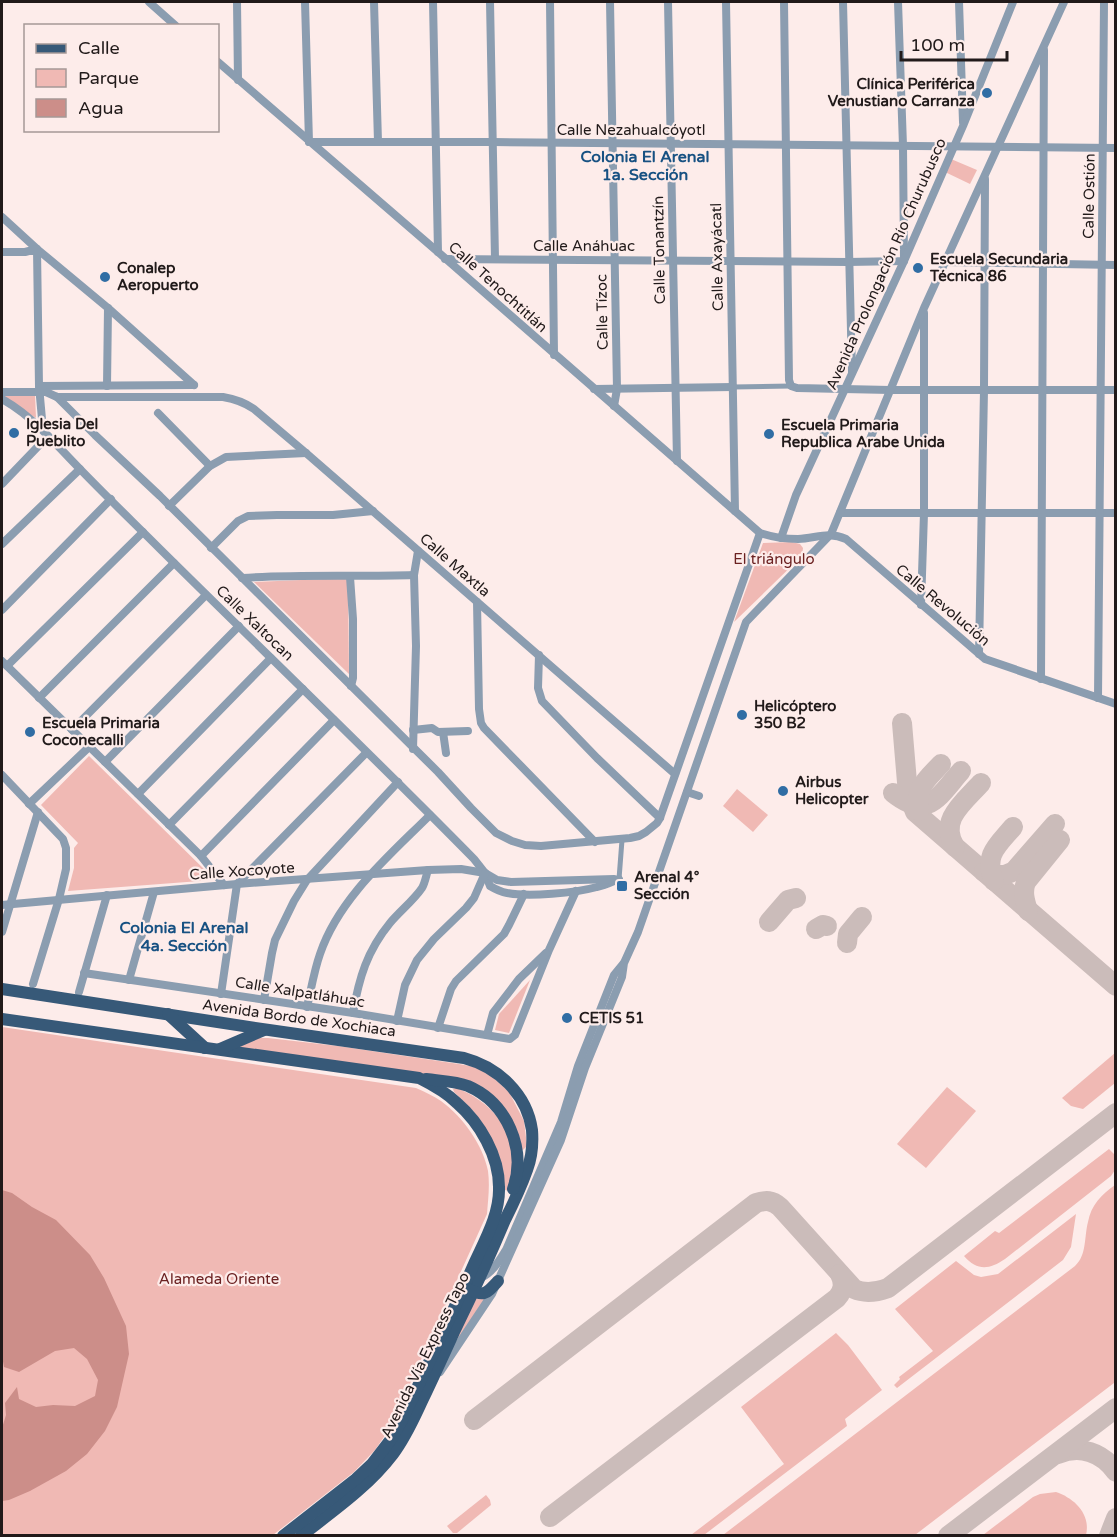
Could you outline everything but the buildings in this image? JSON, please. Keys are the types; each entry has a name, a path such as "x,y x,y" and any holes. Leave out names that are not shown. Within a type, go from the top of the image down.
{"main road":[{"name":"Avenida Bordo de Xochiaca","path":"2,989 457,1057 482,1064 505,1079 520,1098 529,1116 532,1129 531,1154"},
{"path":"166,1013 205,1048"},
{"path":"2,1018 468,1086 497,1107 515,1140 518,1153 514,1185 495,1216"},
{"path":"220,1049 265,1029"},
{"path":"419,1078 437,1087 458,1103 477,1125 487,1143 495,1161 499,1181 495,1216"},
{"path":"518,1153 531,1154"},
{"name":"Avenida Vía Express Tapo","path":"474,1277 500,1247 531,1154"},
{"name":"Avenida Vía Express Tapo","path":"301,1536 364,1485 386,1464 407,1433 429,1388 474,1277 495,1216"},
{"path":"469,1289 478,1294 486,1293 498,1281"},
{"name":"Avenida Vía Express Tapo","path":"283,1536 356,1479 383,1451 403,1418 469,1289"}],"street":[{"path":"148,2 174,24"},
{"path":"237,2 238,80"},
{"path":"305,2 309,142"},
{"path":"374,2 378,142"},
{"path":"433,2 438,252"},
{"path":"490,2 495,258"},
{"path":"550,2 554,355"},
{"name":"Calle Tízoc","path":"610,2 617,389 614,406"},
{"name":"Calle Tonantzín","path":"668,2 677,461"},
{"name":"Calle Axayácatl","path":"726,2 735,511"},
{"path":"784,2 790,383 794,388 1116,390"},
{"path":"843,2 852,375"},
{"path":"898,2 903,146 903,261"},
{"path":"959,2 963,126"},
{"name":"Avenida Prolongación Río Churubusco","path":"781,538 796,495 963,126 1013,2"},
{"path":"500,1247 512,1236 561,1122 579,1066 614,975 624,963 638,932 746,622 831,534 924,308 1064,2"},
{"name":"Calle Ostión","path":"1098,698 1104,2"},
{"path":"1041,679 1044,46"},
{"name":"Calle Tenochtitlán","path":"219,63 760,533"},
{"name":"Calle Nezahualcóyotl","path":"309,142 435,141 1116,148"},
{"path":"979,654 985,174"},
{"path":"2,217 194,385 107,386 2,392"},
{"path":"2,252 25,252 37,249"},
{"path":"2,484 46,433 39,389 37,249"},
{"name":"Calle Anáhuac","path":"445,259 903,261"},
{"path":"945,262 1116,265"},
{"path":"107,386 108,308"},
{"path":"921,605 924,513 924,308"},
{"path":"594,389 733,387 790,383"},
{"name":"Calle Maxtla","path":"39,389 57,397 233,398 246,404 306,453 675,774"},
{"name":"Calle Xaltocan","path":"57,397 445,778 496,833 520,843 536,846 595,842"},
{"name":"Calle Xaltocan","path":"2,399 18,409 46,433 206,595 430,814 474,859 484,873"},
{"path":"158,413 210,466"},
{"path":"170,506 210,466 220,460 232,456 306,453"},
{"path":"2,544 80,469"},
{"path":"2,610 111,500"},
{"path":"210,548 238,521 248,516 333,515 373,511"},
{"path":"840,513 1116,513"},
{"path":"143,532 4,663 201,856 224,885"},
{"path":"477,602 479,709 484,728 595,842 622,840 639,836 652,828 660,818 760,533 781,538 810,538 831,534"},
{"name":"Calle Revolución","path":"831,534 846,539 921,605 990,661 1116,704"},
{"path":"413,749 416,646 414,575 418,551"},
{"path":"39,698 174,563"},
{"path":"242,578 414,575"},
{"path":"350,577 353,648 351,686"},
{"path":"72,730 206,595"},
{"path":"105,762 239,627"},
{"path":"539,655 538,688 543,701 597,758 660,818"},
{"path":"138,794 271,658"},
{"path":"169,825 303,688"},
{"path":"201,856 334,720"},
{"path":"413,730 430,728 438,732 468,731"},
{"path":"443,732 446,753"},
{"path":"29,804 89,747"},
{"path":"220,994 237,884 366,753"},
{"path":"2,776 63,838 66,848 66,868 59,899 33,984"},
{"path":"264,1000 275,940 294,901 307,880 398,782"},
{"path":"687,792 699,796"},
{"path":"2,932 5,905 38,812"},
{"path":"307,1007 319,955 325,940 346,905 371,875 430,814"},
{"path":"484,873 490,886 508,893 576,891 598,887 619,879 622,840"},
{"name":"Calle Xocoyote","path":"5,905 224,885 428,870 461,869 484,873 498,880 511,882 619,879"},
{"path":"353,1013 364,966 375,942 391,921 418,894 428,870"},
{"path":"397,1021 405,984 417,960 474,898 484,873"},
{"path":"487,1035 493,1013 519,979 549,950 576,891"},
{"path":"129,980 154,892"},
{"path":"438,1028 451,989 456,981 504,934 524,894"},
{"path":"79,992 107,896"},
{"name":"Calle Xalpatláhuac","path":"84,973 353,1013 507,1039 515,1035 549,950"},
{"path":"429,1388 480,1314 498,1281 561,1140 585,1068 622,977 624,963"}],"green space":[{"path":"951,159 977,170 970,184 945,172"},
{"path":"2,395 35,395 36,418 2,397"},
{"name":"El triángulo","path":"763,543 800,544 803,548 802,556 734,622"},
{"path":"348,578 349,674 254,582"},
{"path":"89,756 208,873 200,881 68,891 74,868 74,848 78,843 41,805"},
{"path":"737,789 768,815 753,832 723,806"},
{"path":"530,980 509,1033 495,1030 499,1014"},
{"name":"Alameda Oriente","path":"2,1027 416,1088 435,1097 457,1115 471,1132 482,1151 488,1171 487,1214 390,1428 375,1450 354,1472 273,1535 2,1535"},
{"path":"259,1038 338,1046 459,1064 486,1071 509,1092 524,1121 527,1146 521,1149 486,1092 242,1049 240,1046"},
{"path":"1115,1053 1115,1083 1083,1109 1071,1106 1062,1098"},
{"path":"947,1087 976,1111 926,1168 897,1144"},
{"path":"456,1088 484,1104 505,1128 513,1148 509,1191 505,1190 499,1159 486,1129 474,1112 454,1092 453,1089"},
{"path":"1109,1149 1115,1155 1115,1170 1111,1176 1005,1259 994,1265 983,1267 974,1264 964,1256 995,1231 999,1233"},
{"path":"1115,1185 1116,1381 1114,1383 915,1535 723,1535 1075,1266 1082,1257 1089,1216 1094,1205"},
{"path":"1076,1214 1071,1247 1063,1260 897,1388 894,1385 900,1379 899,1377 933,1351 895,1309 956,1261 974,1275 981,1277 998,1274"},
{"path":"474,1298 486,1298 457,1338"},
{"path":"836,1333 848,1345 882,1390 845,1419 847,1426 704,1535 691,1535 784,1464 741,1407"},
{"path":"1056,1492 1069,1498 1080,1508 1086,1520 1086,1535 983,1535 1033,1497"},
{"path":"486,1495 491,1505 457,1533 453,1533 447,1526"}],"water":[{"path":"2,1190 12,1193 56,1220 90,1255 104,1278 126,1326 129,1354 117,1407 105,1431 87,1454 66,1471 30,1491 2,1501 2,1428 6,1415 5,1403 17,1387 19,1399 36,1407 75,1406 95,1396 98,1380 87,1359 74,1348 55,1351 19,1372 4,1367 2,1356"}],"taxiway":[{"path":"902,723 908,794 915,812 1116,986"},
{"path":"919,811 920,790 941,764"},
{"path":"893,793 915,805 924,805 939,796 961,771"},
{"path":"955,847 951,837 951,820 961,804 981,783"},
{"path":"984,872 999,875 1014,871 1055,824"},
{"path":"994,881 991,872 991,857 997,845 1013,827"},
{"path":"1028,911 1024,893 1026,882 1060,840"},
{"path":"769,922 788,900 796,898"},
{"path":"847,943 848,934 862,917"},
{"path":"816,929 823,925 827,926"},
{"path":"474,1420 756,1203 769,1201 780,1207 854,1289 867,1292 880,1291 888,1288 1116,1113"},
{"path":"550,1517 837,1298 843,1286 840,1274"},
{"path":"948,1536 1116,1408"},
{"path":"1058,1454 1074,1450 1090,1452 1104,1459 1116,1472"},
{"path":"1109,1536 1116,1518"}],"place":[{"name":"Clínica Periférica Venustiano Carranza","path":"987,93"},
{"name":"Escuela Secundaria Técnica 86","path":"918,268"},
{"name":"Conalep Aeropuerto","path":"105,277"},
{"name":"Iglesia Del Pueblito","path":"14,433"},
{"name":"Escuela Primaria Republica Arabe Unida","path":"769,434"},
{"name":"Helicóptero 350 B2","path":"742,715"},
{"name":"Escuela Primaria Coconecalli","path":"30,732"},
{"name":"Airbus Helicopter","path":"783,791"},
{"name":"Arenal 4° Sección","path":"622,886"},
{"name":"CETIS 51","path":"567,1018"}],"district":[{"name":"Colonia El Arenal 1a. Sección","path":"645,165"},
{"name":"Colonia El Arenal 4a. Sección","path":"184,936"}]}
